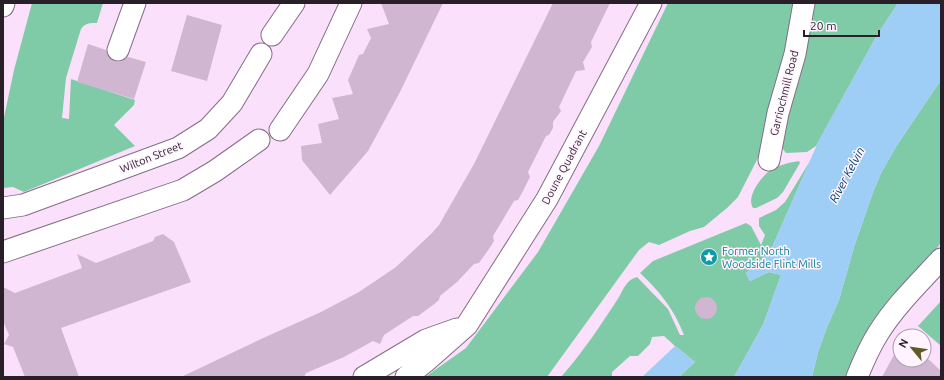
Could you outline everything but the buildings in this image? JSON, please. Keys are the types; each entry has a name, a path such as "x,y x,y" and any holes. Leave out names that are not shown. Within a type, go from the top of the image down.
{"street":[{"path":"118,50 135,3"},
{"path":"272,35 294,3"},
{"path":"280,130 318,74 351,3"},
{"name":"Doune Quadrant","path":"406,377 467,325 547,199 651,3"},
{"name":"Garriochmill Road","path":"769,160 778,113 795,54 804,3"},
{"name":"Wilton Street","path":"3,208 23,204 178,148 208,129 232,103 261,54"},
{"path":"3,252 183,190 215,172 259,140"},
{"path":"857,377 870,347 879,331 891,315 941,259"},
{"path":"364,377 426,340 467,325"}],"green space":[{"path":"32,3 103,3 97,23 88,24 81,29 66,78 62,118 69,119 71,79 135,100 134,105 114,125 135,146 24,192 13,187 3,188 3,122 14,70"},
{"path":"668,3 799,3 761,152 738,197 704,227 690,231 659,245 649,242 639,250 547,377 425,377 466,348 538,252 599,146"},
{"path":"812,3 898,3 876,37 816,146 807,152 786,153 783,149 783,122"},
{"path":"941,80 941,243 916,274 850,377 812,377 818,352 839,300 854,247 881,173 897,145"},
{"path":"799,161 800,163 783,192 777,198 753,208 751,199 755,188 765,175 779,166"},
{"path":"810,161 770,252 746,273 750,281 769,272 781,275 763,325 734,377 679,377 695,362 664,336 652,337 650,344 638,356 630,356 612,372 612,377 561,377 592,338 626,285 634,278 637,277 668,309 680,335 684,335 676,317 666,301 640,273 653,261 746,223 751,226 761,245 765,235 759,226 759,218 776,210 785,202"},
{"path":"941,301 941,346 932,338 932,328 920,328 918,326"}],"water":[{"name":"River Kelvin","path":"898,3 941,3 941,80 897,145 881,173 854,247 839,300 818,352 812,377 734,377 763,325 781,275 769,272 750,281 746,273 770,252 819,140 876,37"},
{"path":"675,346 695,362 679,377 642,377"}],"place":[{"name":"Former North Woodside Flint Mills","path":"709,257"}]}
